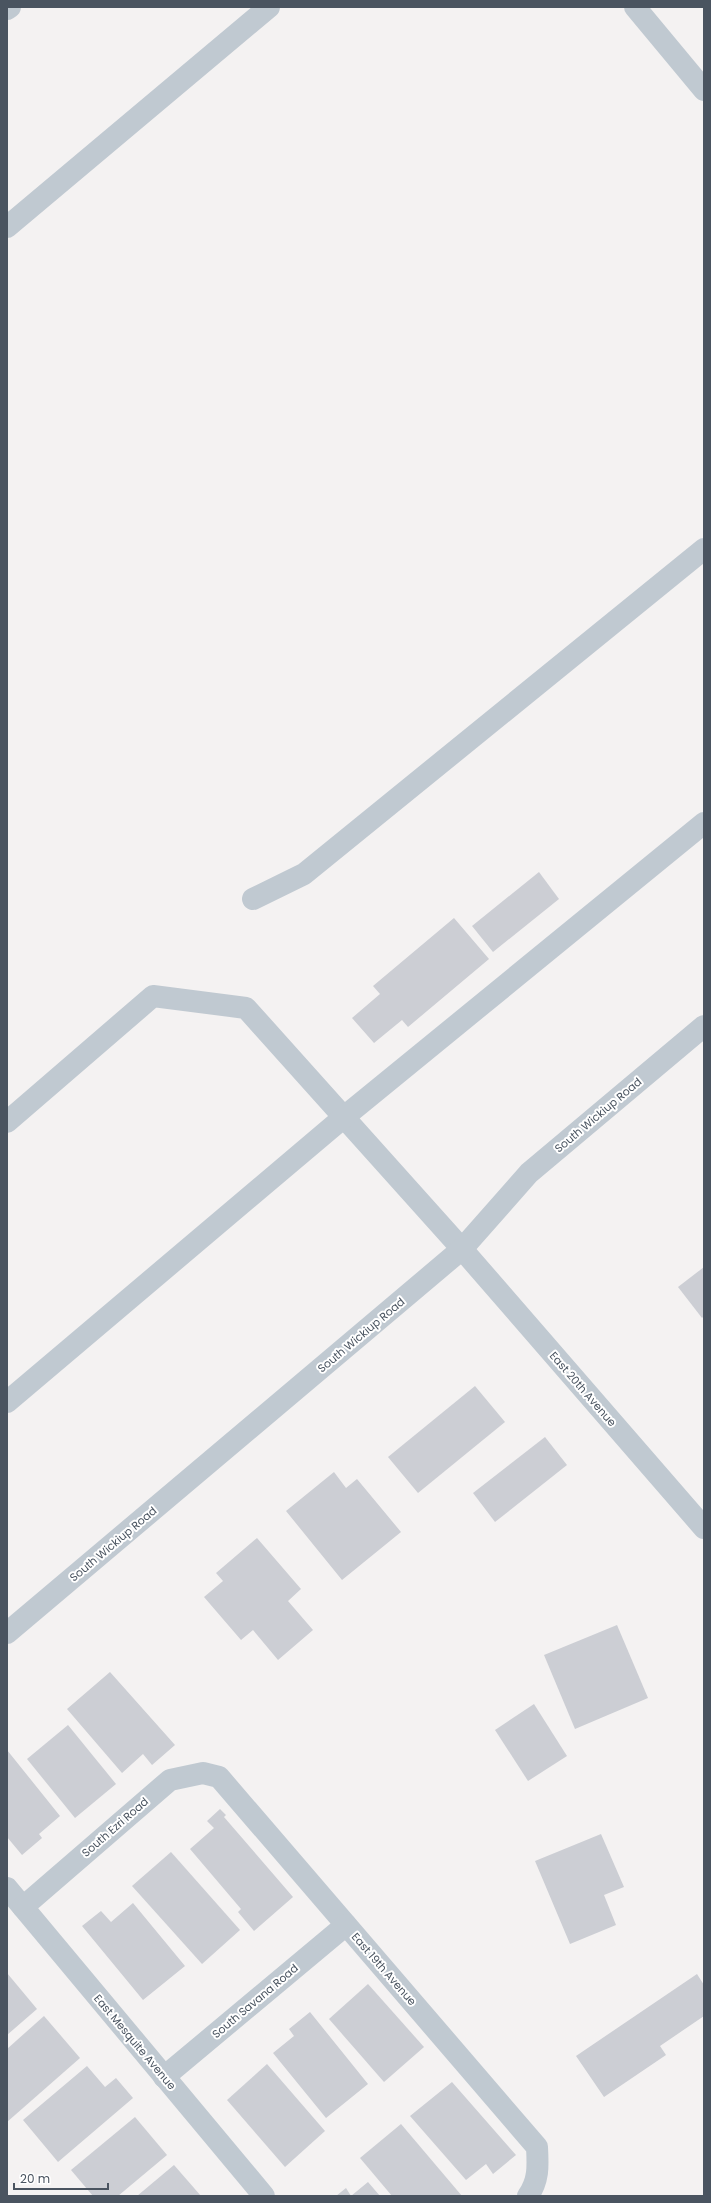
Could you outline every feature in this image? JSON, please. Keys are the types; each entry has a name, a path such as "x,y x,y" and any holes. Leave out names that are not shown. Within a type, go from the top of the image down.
{"street":[{"path":"7,227 269,7"},
{"path":"635,7 704,90"},
{"path":"253,899 304,874 704,550"},
{"path":"7,1402 344,1117 704,823"},
{"name":"East 20th Avenue","path":"7,1122 153,996 246,1008 462,1249 704,1528"},
{"name":"South Wickiup Road","path":"7,1633 462,1249 529,1173 704,1026"},
{"name":"South Ezri Road","path":"23,1907 170,1780 203,1773 219,1777"},
{"name":"East 19th Avenue","path":"219,1777 537,2147 538,2167 535,2186 528,2196"},
{"name":"East Mesquite Avenue","path":"7,1888 264,2196"},
{"name":"South Savana Road","path":"164,2077 346,1925"}],"building":[{"path":"539,872 559,899 493,952 472,926"},
{"path":"454,918 489,959 408,1027 402,1020 374,1043 352,1018 380,994 373,986"},
{"path":"704,1267 704,1316 702,1318 678,1287"},
{"path":"475,1386 505,1422 418,1493 388,1457"},
{"path":"545,1437 567,1465 495,1522 473,1493"},
{"path":"334,1472 346,1488 357,1479 401,1532 342,1580 286,1511"},
{"path":"257,1538 301,1589 288,1601 313,1630 278,1660 253,1630 241,1640 204,1597 223,1581 216,1573"},
{"path":"617,1625 648,1698 575,1729 544,1655"},
{"path":"110,1672 175,1745 152,1765 143,1754 122,1773 67,1709"},
{"path":"534,1704 567,1756 528,1781 495,1730"},
{"path":"68,1725 116,1784 75,1818 27,1759"},
{"path":"7,1750 60,1816 39,1834 42,1838 22,1855 7,1837"},
{"path":"220,1809 226,1815 224,1817 293,1897 254,1931 238,1912 241,1909 190,1849 214,1828 207,1821"},
{"path":"601,1834 624,1887 604,1895 616,1925 570,1944 535,1861"},
{"path":"171,1852 240,1930 202,1964 132,1886"},
{"path":"133,1903 185,1966 143,2000 82,1926 101,1911 111,1922"},
{"path":"7,1973 37,2009 7,2035"},
{"path":"697,1974 704,1985 704,2016 660,2046 666,2055 604,2097 576,2056"},
{"path":"368,1984 424,2047 384,2082 329,2019"},
{"path":"310,2012 368,2084 326,2118 273,2053 294,2036 289,2029"},
{"path":"44,2016 80,2058 7,2122 7,2049"},
{"path":"267,2064 325,2131 285,2167 227,2100"},
{"path":"87,2066 105,2087 116,2078 133,2098 58,2162 23,2120"},
{"path":"452,2082 516,2155 493,2174 486,2164 466,2180 410,2116"},
{"path":"135,2117 167,2155 118,2196 93,2196 71,2170"},
{"path":"401,2124 462,2196 392,2196 360,2158"},
{"path":"174,2165 201,2196 137,2196"},
{"path":"368,2182 380,2196 351,2196"},
{"path":"346,2188 351,2196 336,2196"}]}
